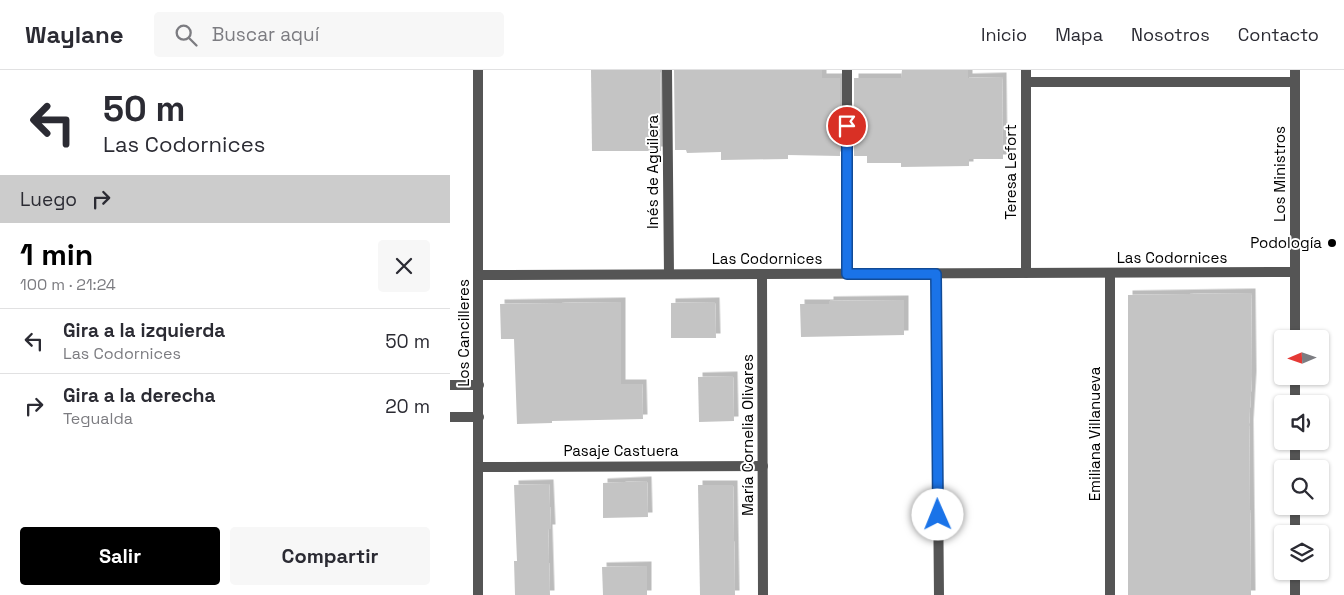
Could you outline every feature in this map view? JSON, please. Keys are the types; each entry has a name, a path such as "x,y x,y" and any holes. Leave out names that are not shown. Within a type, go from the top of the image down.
{"street":[{"name":"Los Cancilleres","path":"478,70 478,595"},
{"name":"Inés de Aguilera","path":"667,70 669,274"},
{"path":"847,70 847,274"},
{"name":"Teresa Lefort","path":"1026,70 1026,273"},
{"name":"Los Ministros","path":"1295,70 1295,330"},
{"path":"1026,82 1295,82"},
{"name":"Las Codornices","path":"479,275 1295,272"},
{"name":"Emiliana Villanueva","path":"1110,273 1110,595"},
{"name":"María Cornelia Olivares","path":"762,274 763,595"},
{"path":"936,274 939,595"},
{"path":"450,385 479,385"},
{"path":"450,417 479,417"},
{"name":"Pasaje Castuera","path":"479,467 763,466"},
{"path":"1295,580 1295,595"}],"building":[{"path":"591,70 660,70 661,151 592,151"},
{"path":"674,70 822,70 822,78 840,78 840,156 788,155 788,159 721,160 721,152 687,153 686,150 675,150"},
{"path":"902,70 968,70 968,78 1002,77 1003,159 969,159 969,166 901,167 901,163 867,163 867,156 854,156 854,78 901,78"},
{"path":"1251,293 1252,376 1249,424 1251,595 1128,595 1128,295"},
{"path":"904,300 904,335 801,337 800,304 829,304 829,301"},
{"path":"621,302 621,384 642,384 643,419 552,421 552,423 517,424 514,339 501,339 500,304"},
{"path":"715,302 716,338 671,338 671,303"},
{"path":"733,376 734,421 699,422 698,377"},
{"path":"647,481 648,517 603,518 603,483"},
{"path":"549,484 551,529 548,529 550,595 515,595 514,561 517,561 514,485"},
{"path":"698,485 733,485 735,595 700,595"},
{"path":"647,566 647,595 603,595 602,567"}],"place":[{"name":"Podología","path":"1332,243"}],"route":[{"path":"847,126 847,274 936,274 938,515"}]}
